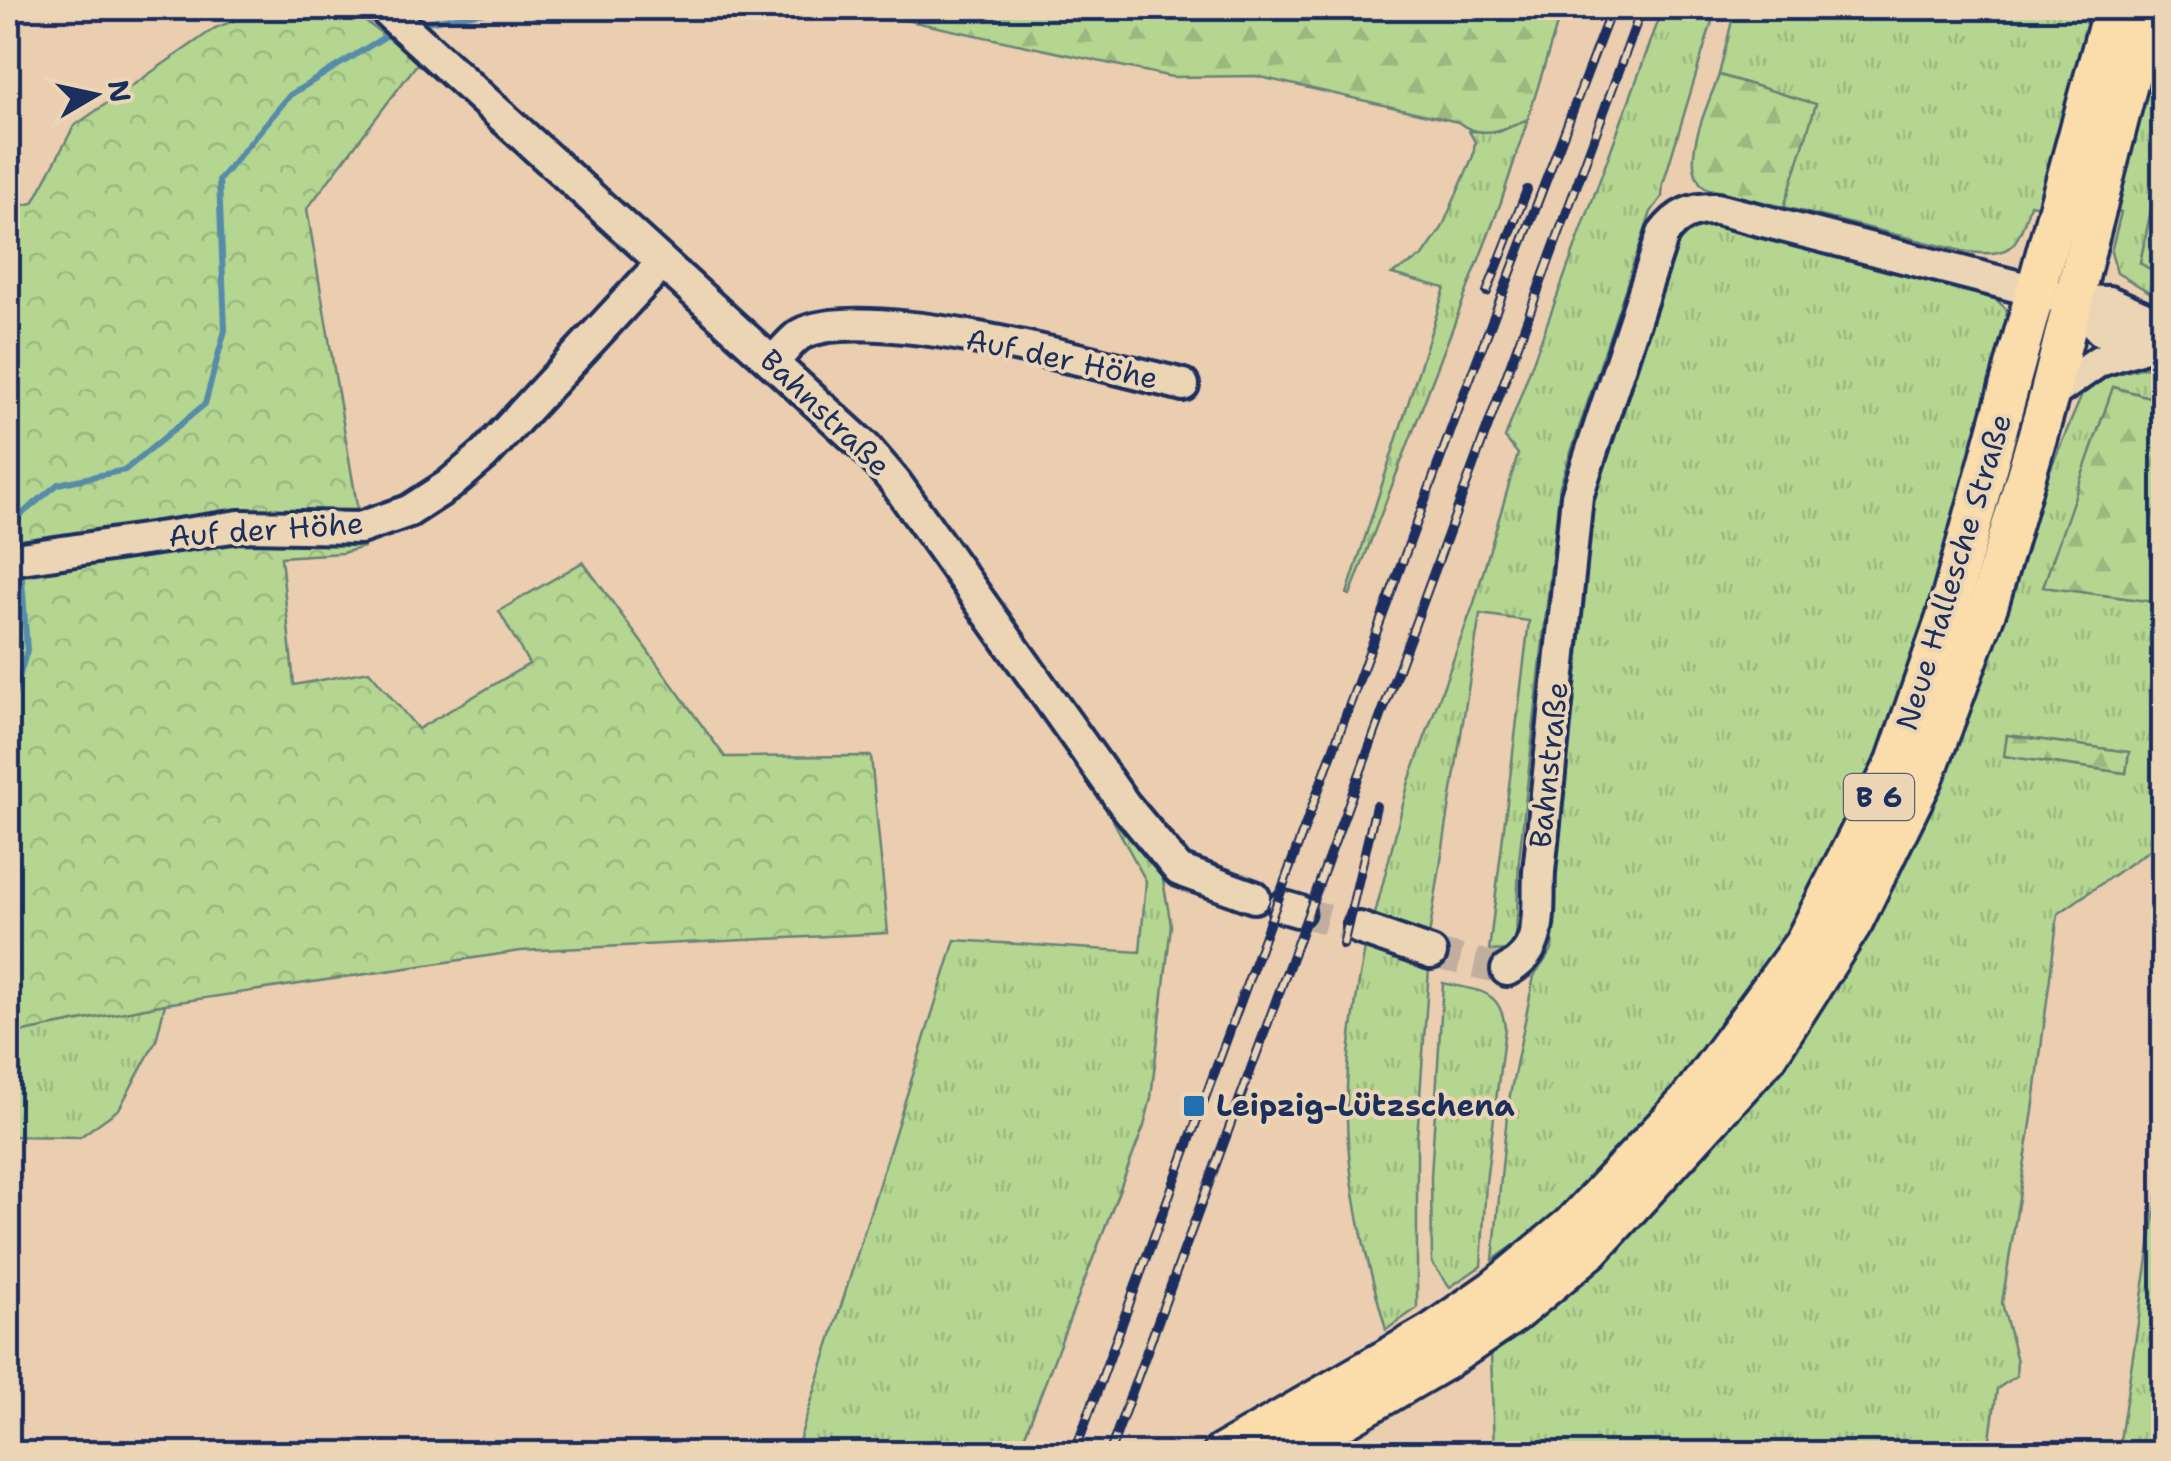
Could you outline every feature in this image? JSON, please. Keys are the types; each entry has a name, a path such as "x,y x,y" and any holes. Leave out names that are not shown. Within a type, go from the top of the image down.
{"main road":[{"name":"Neue Hallesche Straße","path":"1284,1454 1394,1392 1514,1313 1581,1237 1688,1102 1803,945 1896,762 1946,618 2112,8"},
{"name":"Neue Hallesche Straße","path":"1222,1454 1432,1332 1581,1237 1768,1056 1853,922 1924,777 1989,603 2049,396 2147,8"}],"street":[{"name":"Bahnstraße","path":"388,12 865,446 895,482 1124,804 1179,870 1254,897"},
{"name":"Bahnstraße","path":"1507,970 1528,956 1536,929 1577,496 1663,234 1672,221 1686,212 1717,209 2036,290"},
{"name":"Auf der Höhe","path":"8,560 240,526 360,528 408,511 448,486 484,455 661,264"},
{"path":"2036,290 2074,301 2109,302 2157,342"},
{"name":"Auf der Höhe","path":"774,361 798,336 812,330 861,324 910,328 1041,350 1183,385"},
{"path":"2049,396 2099,361 2157,342"},
{"path":"1359,928 1431,953"}],"green space":[{"path":"266,8 346,8 420,60 307,209 364,547 342,553 281,557 294,685 369,671 418,729 529,664 499,611 583,562 725,757 871,756 888,933 521,951 165,1004 8,1035 8,209 33,203 74,126 215,28"},
{"path":"860,8 1095,8 1173,14 1187,8 1562,8 1528,119 1501,130 1483,132 1458,122 1256,76 1172,77"},
{"path":"1663,8 1716,8 1662,197 1651,212 1560,485 1519,860 1516,941 1509,950 1489,951 1529,621 1480,614 1429,936 1374,918 1409,781 1474,603 1518,454 1505,438"},
{"path":"1735,8 2096,8 2044,207 2030,204 2011,246 1982,253 1784,207 1815,104 1719,75"},
{"path":"2163,8 2163,154 2140,263 2163,277 2163,300 2117,273 2111,252 2121,212 2110,208"},
{"path":"1719,75 1816,104 1784,207 1705,188 1697,178 1694,150"},
{"path":"1528,119 1501,202 1350,595 1347,594 1445,288 1392,274 1423,256 1442,228 1473,156 1475,142 1469,131 1499,132"},
{"path":"2163,154 2164,277 2140,263"},
{"path":"1719,221 1991,294 2006,309 2009,331 1902,720 1816,904 1639,1140 1534,1231 1493,1260 1508,1105 1534,976 1552,950 1554,917 1547,915 1590,503 1671,243 1700,222"},
{"path":"2145,367 2163,371 2163,401 2114,387 2044,587 2163,603 2163,835 2155,846 2058,914 2033,1111 2002,1303 2017,1361 2016,1376 1997,1389 1988,1453 1494,1453 1491,1352 1619,1251 1615,1247 1731,1124 1823,1001 2082,395 2097,379","holes":["2007,735 2129,752 2126,773 2005,756"]},
{"path":"2113,387 2163,401 2163,603 2043,587"},
{"path":"2007,735 2129,752 2126,773 2004,756"},
{"path":"1102,800 1162,875 1171,925 1151,1098 1144,1126 1018,1453 795,1454 955,940 1140,952 1146,881"},
{"path":"1365,948 1429,969 1417,1138 1417,1308 1386,1330 1360,1225 1348,1144 1349,1053"},
{"path":"1443,983 1477,990 1493,998 1505,1028 1486,1182 1481,1266 1450,1287 1432,1263 1431,1176"},
{"path":"165,1004 156,1041 119,1109 80,1137 8,1136 8,1035"},
{"path":"2163,1161 2163,1453 2118,1453"}],"waterway":[{"path":"415,24 507,8"},
{"path":"1095,8 1173,14 1187,8"},
{"path":"17,546 17,518 58,484 125,470 205,404 225,330 219,180 290,95 394,31"},
{"path":"8,716 27,650 22,579"}],"tunnel":[{"path":"1298,911 1359,928"},
{"path":"1431,953 1507,970"}],"railway":[{"path":"1074,1454 1463,397 1612,8"},
{"path":"1109,1454 1642,8"},
{"path":"1487,292 1527,190"},
{"path":"1343,945 1376,806"}],"place":[{"name":"Leipzig-Lützschena","path":"1194,1106"}]}
